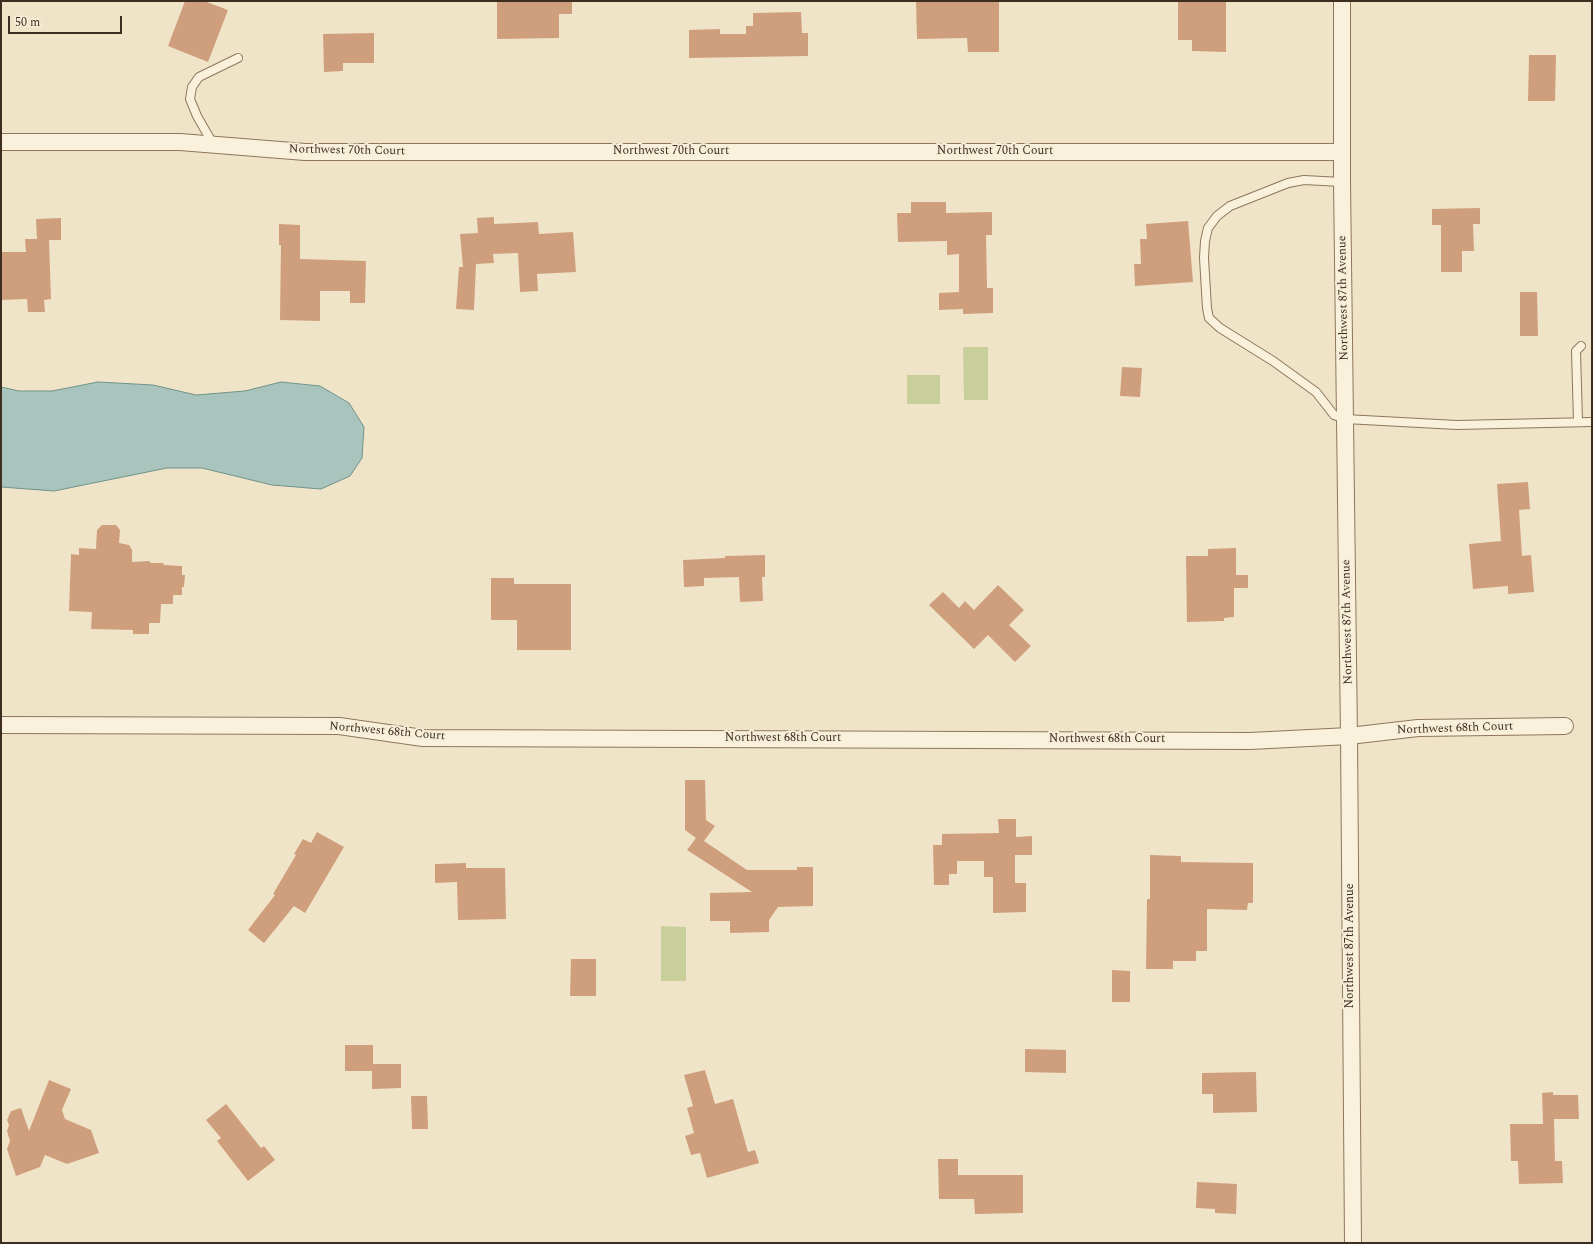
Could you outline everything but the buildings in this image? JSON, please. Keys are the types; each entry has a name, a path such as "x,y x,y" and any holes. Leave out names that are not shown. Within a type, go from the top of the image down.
{"street":[{"name":"Northwest 87th Avenue","path":"1342,1 1342,182 1349,736 1353,1243"},
{"name":"Northwest 70th Court","path":"1,142 180,142 304,152 1342,152"},
{"name":"Northwest 68th Court","path":"1,725 339,726 423,738 1250,741 1349,736 1418,728 1565,726"}],"lane":[{"path":"213,144 197,116 190,99 192,87 199,77 238,58"},
{"path":"1342,182 1304,180 1288,183 1230,206 1217,216 1208,228 1205,241 1204,258 1209,318 1220,328 1273,361 1316,392 1334,415 1345,419 1457,426 1592,422"},
{"path":"1578,422 1576,351 1581,346"}],"green space":[{"path":"963,347 988,347 988,400 964,400"},
{"path":"907,375 940,375 940,404 907,404"},
{"path":"661,926 686,927 686,981 661,981"}],"water":[{"path":"98,382 153,385 196,395 245,391 281,382 320,386 349,403 364,427 362,458 350,476 321,489 272,485 202,468 167,468 54,491 1,487 1,387 19,391 52,391"}]}
